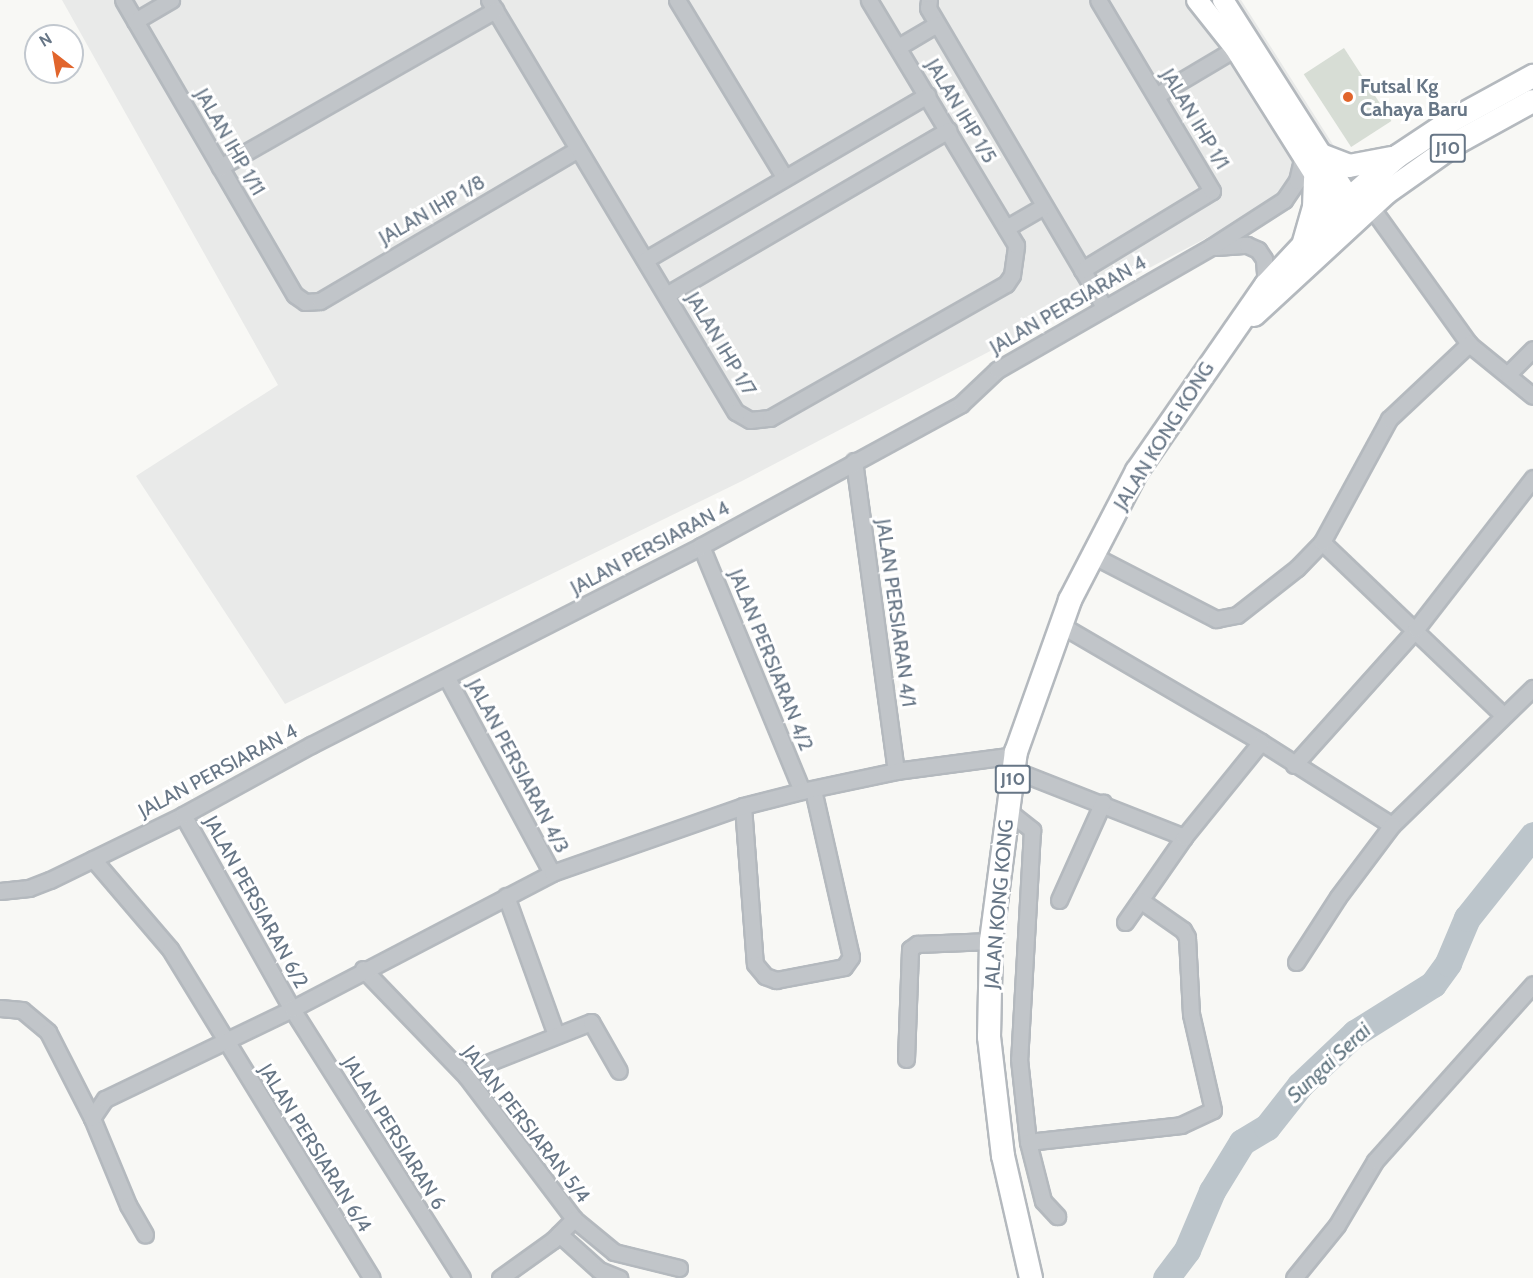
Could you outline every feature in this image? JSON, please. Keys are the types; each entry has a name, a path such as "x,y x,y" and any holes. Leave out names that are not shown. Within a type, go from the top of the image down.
{"main road":[{"name":"JALAN KONG KONG","path":"1233,330 1278,296 1353,212 1398,156 1449,122 1533,76"},
{"name":"JALAN KONG KONG","path":"1031,1278 1004,1156 991,1049 991,941 1015,763 1061,625 1092,555 1137,471 1266,285 1302,246 1458,142 1533,101"},
{"path":"1311,157 1349,166 1398,156"},
{"path":"1302,246 1314,208 1315,179"}],"street":[{"name":"JALAN IHP 1/11","path":"123,0 296,295 305,302"},
{"path":"135,21 171,0"},
{"path":"677,0 785,178"},
{"name":"JALAN IHP 1/5","path":"869,0 1016,245"},
{"path":"929,0 928,8 937,24 1105,308"},
{"name":"JALAN IHP 1/1","path":"1082,270 1212,191 1157,95 1098,0"},
{"path":"1197,0 1242,45"},
{"path":"1223,0 1242,45 1311,157 1353,212 1469,344 1533,396"},
{"path":"220,167 492,5"},
{"name":"JALAN IHP 1/7","path":"492,5 736,412 750,420 770,418 1006,284 1012,275 1016,245"},
{"path":"897,47 937,24"},
{"path":"1157,95 1242,45"},
{"path":"645,260 927,95"},
{"path":"666,296 948,130"},
{"name":"JALAN IHP 1/8","path":"305,302 320,300 578,149"},
{"path":"1311,157 1315,179 1353,212"},
{"name":"JALAN PERSIARAN 4","path":"0,891 29,888 183,815 311,745 447,678 701,546 961,404 997,370 1211,248 1284,200 1311,157"},
{"path":"1006,228 1044,206"},
{"path":"1211,248 1247,244 1258,250 1264,259 1266,285"},
{"path":"1092,555 1223,620 1269,591 1323,542 1389,419 1469,344"},
{"path":"1508,374 1533,349"},
{"name":"JALAN PERSIARAN 4/1","path":"854,461 896,771"},
{"path":"1294,765 1416,629 1533,478"},
{"path":"1323,542 1503,715"},
{"name":"JALAN PERSIARAN 4/2","path":"701,546 808,790 851,957 844,967 776,980 765,976 755,964 743,806"},
{"path":"1061,625 1261,742 1392,825"},
{"name":"JALAN PERSIARAN 4/3","path":"447,678 552,873"},
{"path":"1296,963 1338,897 1392,825 1533,688"},
{"path":"1125,922 1184,837 1261,742"},
{"path":"92,1118 105,1099 292,1009 363,969 552,873 743,806 896,771 1015,763 1184,837"},
{"path":"1059,900 1103,802"},
{"path":"1008,811 1032,831 1019,1015 1028,1142 1043,1201 1057,1216"},
{"name":"JALAN PERSIARAN 6/2","path":"183,815 292,1009"},
{"name":"JALAN PERSIARAN 6/4","path":"93,859 170,950 223,1041 372,1278"},
{"path":"506,896 556,1035"},
{"path":"1028,1142 1180,1125 1213,1110 1191,1014 1187,937 1183,930 1140,900"},
{"path":"906,1059 910,949 917,944 991,941"},
{"name":"JALAN PERSIARAN 5/4","path":"363,969 465,1076 574,1219 614,1252 679,1268"},
{"path":"1294,1278 1337,1225 1375,1161 1533,984"},
{"path":"0,1008 22,1010 48,1032 92,1118 115,1178 145,1234"},
{"name":"JALAN PERSIARAN 6","path":"292,1009 462,1278"},
{"path":"465,1076 556,1035 591,1022 619,1071"},
{"path":"500,1278 559,1234 574,1219"},
{"path":"559,1234 599,1270 619,1278"}],"shaded area":[{"path":"62,0 1241,0 1346,165 742,481 285,704 136,476 278,385 84,39 84,24 75,24"},
{"name":"Futsal Kg Cahaya Baru","path":"1344,48 1391,121 1351,147 1304,74"}],"waterway":[{"name":"Sungai Serai","path":"1166,1278 1187,1250 1212,1191 1242,1142 1267,1127 1300,1085 1355,1033 1433,984 1448,963 1467,918 1533,835"}],"place":[{"name":"Futsal Kg Cahaya Baru","path":"1348,97"}]}
